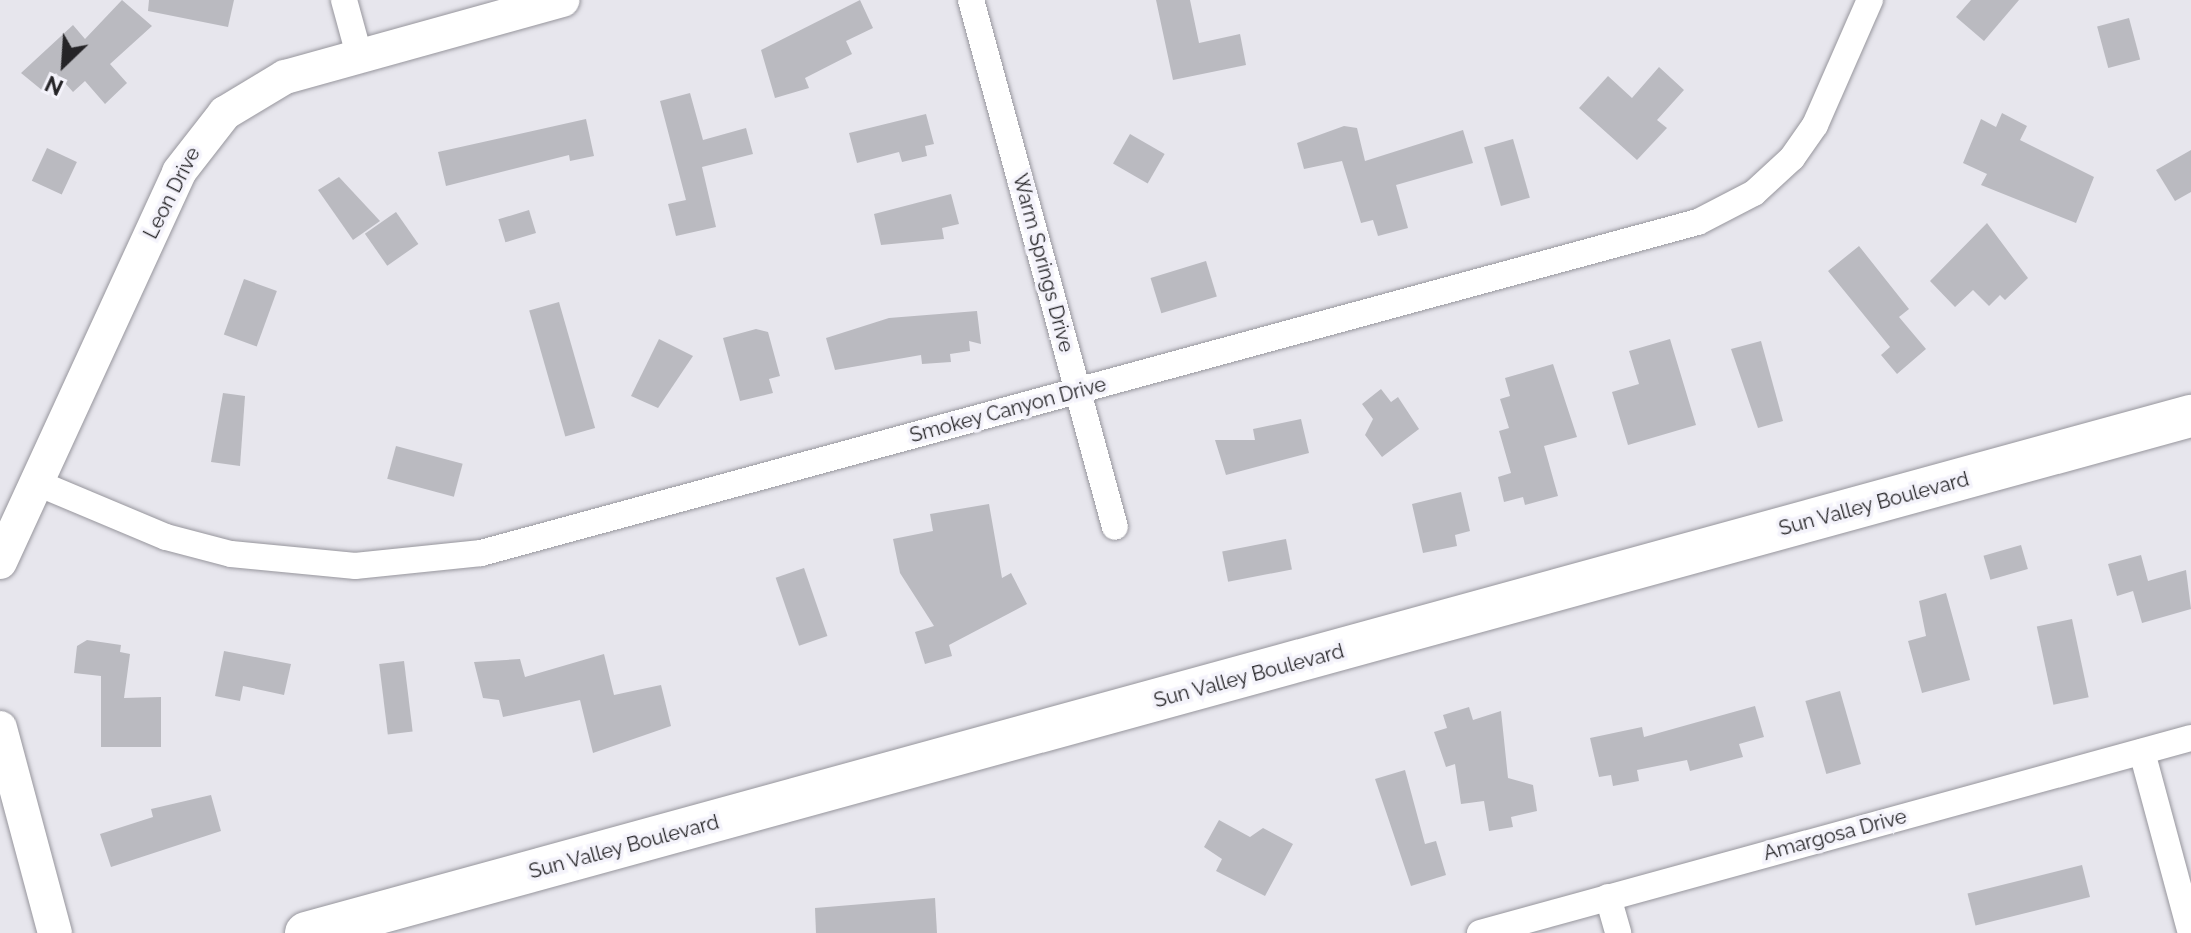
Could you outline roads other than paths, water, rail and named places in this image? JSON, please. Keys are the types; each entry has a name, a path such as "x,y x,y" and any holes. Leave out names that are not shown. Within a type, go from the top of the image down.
{"main road":[{"name":"Sun Valley Boulevard","path":"306,933 2191,416"}],"street":[{"path":"344,0 359,55"},
{"name":"Leon Drive","path":"0,562 35,482 200,140 255,91 359,55 563,0"},
{"name":"Warm Springs Drive","path":"971,0 1115,527"},
{"name":"Smokey Canyon Drive","path":"35,482 154,533 231,554 342,566 416,563 496,549 1078,391 1732,207 1765,185 1815,125 1870,0"},
{"path":"0,728 5,771 55,933"},
{"name":"Amargosa Drive","path":"1480,933 2191,738"},
{"path":"2142,752 2191,933"},
{"path":"1608,897 1618,933"}]}
